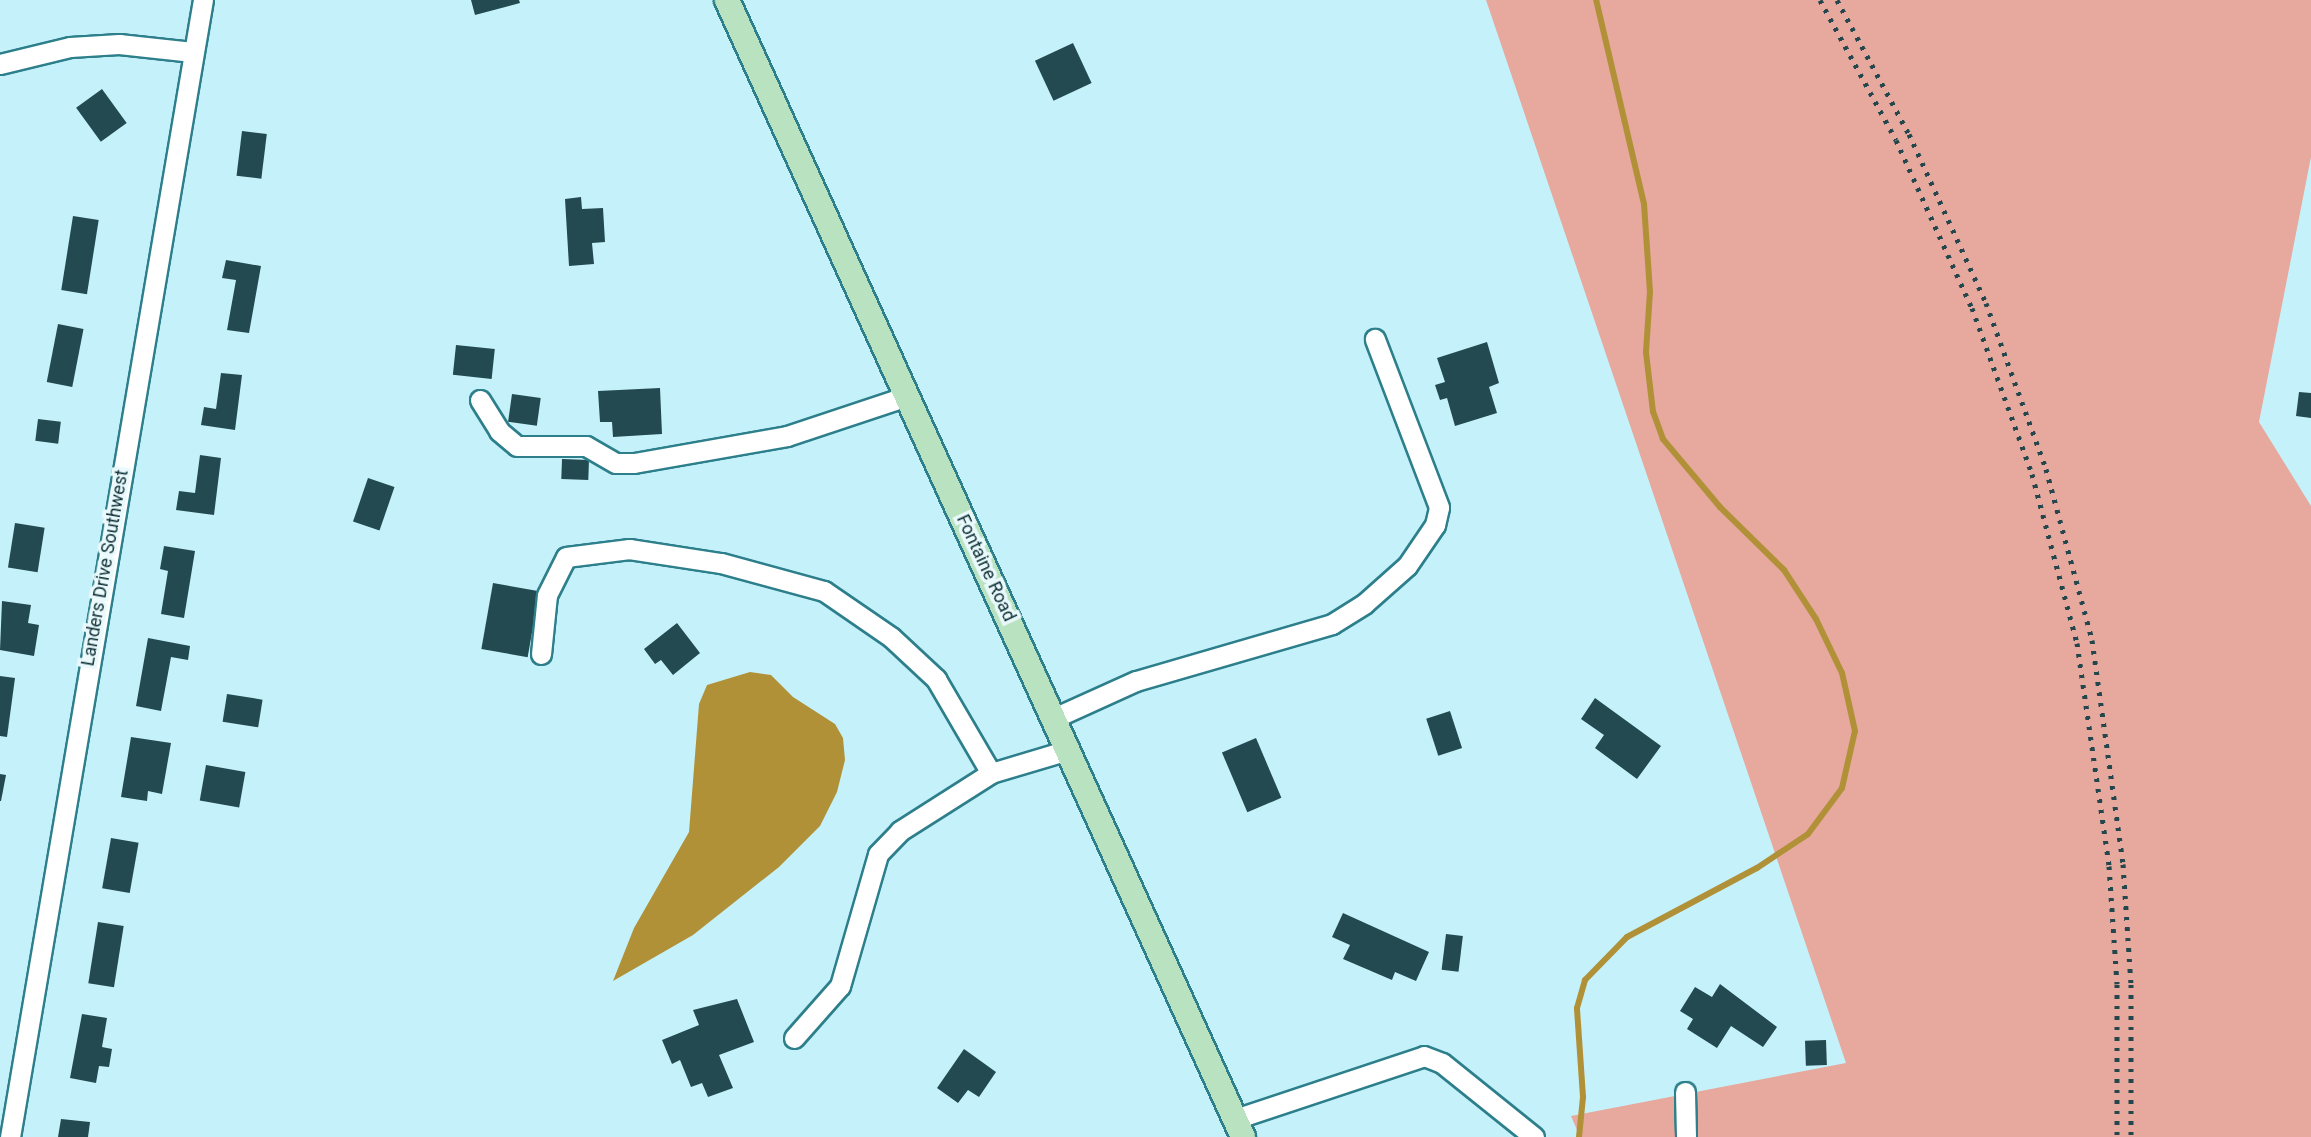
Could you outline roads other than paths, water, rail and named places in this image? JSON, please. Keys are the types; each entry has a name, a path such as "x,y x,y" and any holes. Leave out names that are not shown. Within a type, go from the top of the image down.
{"main road":[{"name":"Fontaine Road","path":"727,0 1239,1128"}],"street":[{"name":"Landers Drive Southwest","path":"10,1137 203,0"},
{"path":"0,64 70,47 118,44 193,52"},
{"path":"1054,718 1156,674 1332,624 1364,604 1408,566 1435,525 1439,507 1375,339"},
{"path":"480,400 499,431 517,446 586,446 616,463 634,463 787,436 907,396"},
{"path":"541,654 547,596 565,557 629,549 721,563 824,591 891,637 936,678 990,773"},
{"path":"794,1038 840,986 878,854 900,831 990,773 1068,750"},
{"path":"1239,1128 1424,1056 1442,1063 1534,1137"},
{"path":"1685,1092 1686,1137"}],"waterway":[{"path":"1579,1137 1583,1097 1577,1008 1585,980 1627,937 1757,868 1808,834 1842,788 1855,731 1842,673 1816,619 1784,570 1720,507 1663,439 1653,412 1646,352 1650,292 1644,204 1596,0"}],"railway":[{"path":"1820,0 1896,140 1972,308 2032,474 2077,643 2109,866 2117,984 2117,1137"},
{"path":"1837,0 1909,134 1986,303 2046,469 2092,640 2123,864 2131,984 2131,1137"}]}
